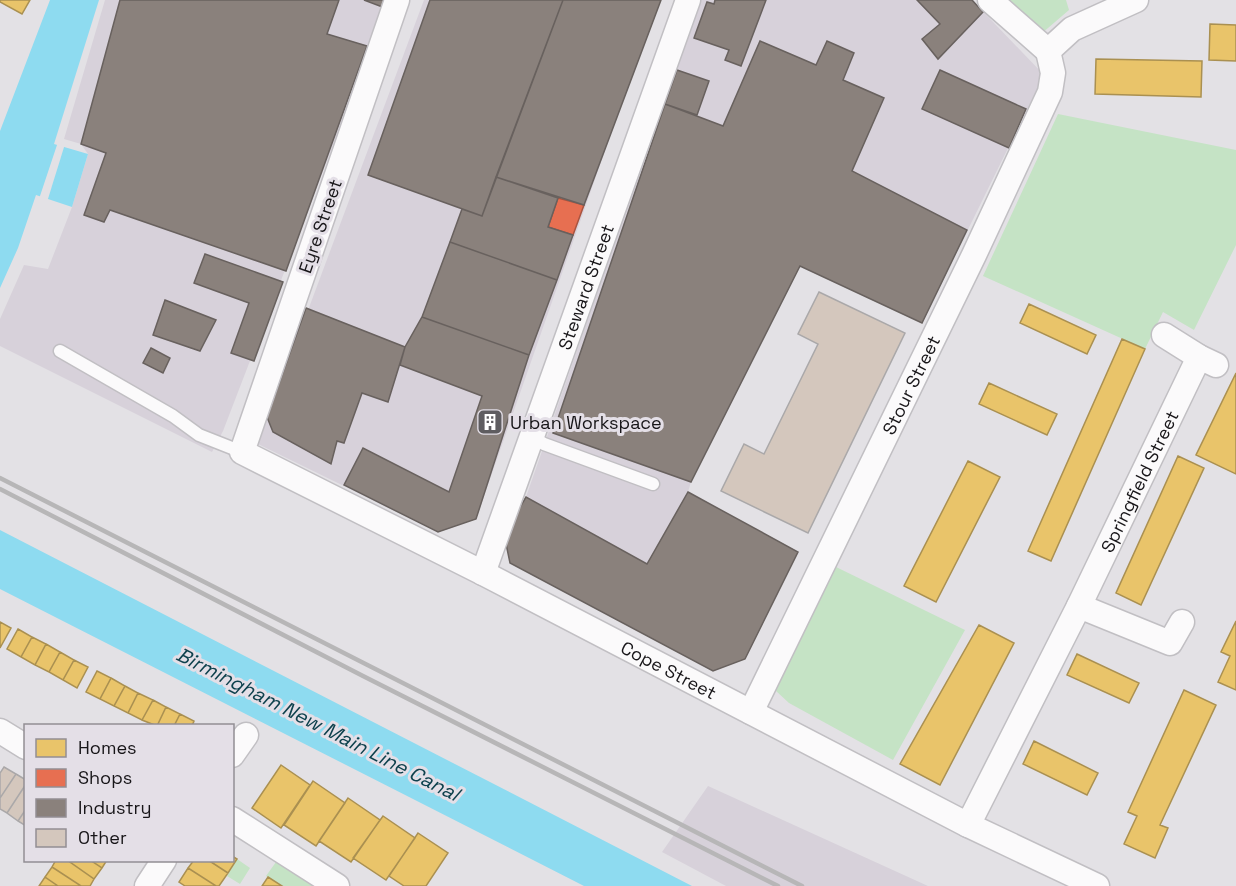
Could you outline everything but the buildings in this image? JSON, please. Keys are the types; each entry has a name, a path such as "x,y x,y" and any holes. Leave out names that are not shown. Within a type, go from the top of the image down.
{"street":[{"name":"Eyre Street","path":"242,452 397,0"},
{"name":"Steward Street","path":"483,573 688,0"},
{"path":"990,0 1048,51 1072,29 1136,0"},
{"name":"Stour Street","path":"751,712 969,266 1050,92 1053,73 1048,51"},
{"name":"Springfield Street","path":"968,825 1079,606 1208,361 1164,335"},
{"name":"Cope Street","path":"242,452 483,573 968,825 1097,886"},
{"path":"1079,606 1170,643 1182,622"},
{"path":"0,731 24,746"},
{"path":"234,752 246,735"},
{"path":"234,820 337,886"},
{"path":"147,886 163,862"}],"lane":[{"path":"60,351 173,417 199,435 242,452"},
{"path":"532,437 544,444 652,484"}],"shaded area":[{"path":"105,0 389,0 223,431 212,452 0,346 0,319 24,265 48,269 72,207 88,154 81,144 64,139"},
{"path":"424,0 659,0 476,519 438,532 258,444"},
{"path":"701,0 972,0 1044,75 922,323 799,266 688,492 647,564 526,497"},
{"path":"708,786 928,886 726,886 662,852"}],"green space":[{"path":"1000,0 1066,0 1069,10 1041,34"},
{"path":"1058,114 1236,150 1236,245 1194,330 1163,312 1145,349 983,276"},
{"path":"834,566 965,630 893,760 789,703 776,691"},
{"path":"237,859 250,868 240,884 227,876"},
{"path":"276,862 314,886 282,886 266,876"}],"water":[{"path":"50,0 99,0 54,144 88,154 72,207 36,195 18,248 0,288 0,131"},
{"name":"Birmingham New Main Line Canal","path":"0,530 692,886 584,886 0,589"}],"pier":[{"path":"58,142 65,144 47,202 39,199"}],"railway":[{"path":"0,478 802,886"},
{"path":"0,489 778,886"}],"place":[{"name":"Urban Workspace","path":"490,422"}]}
